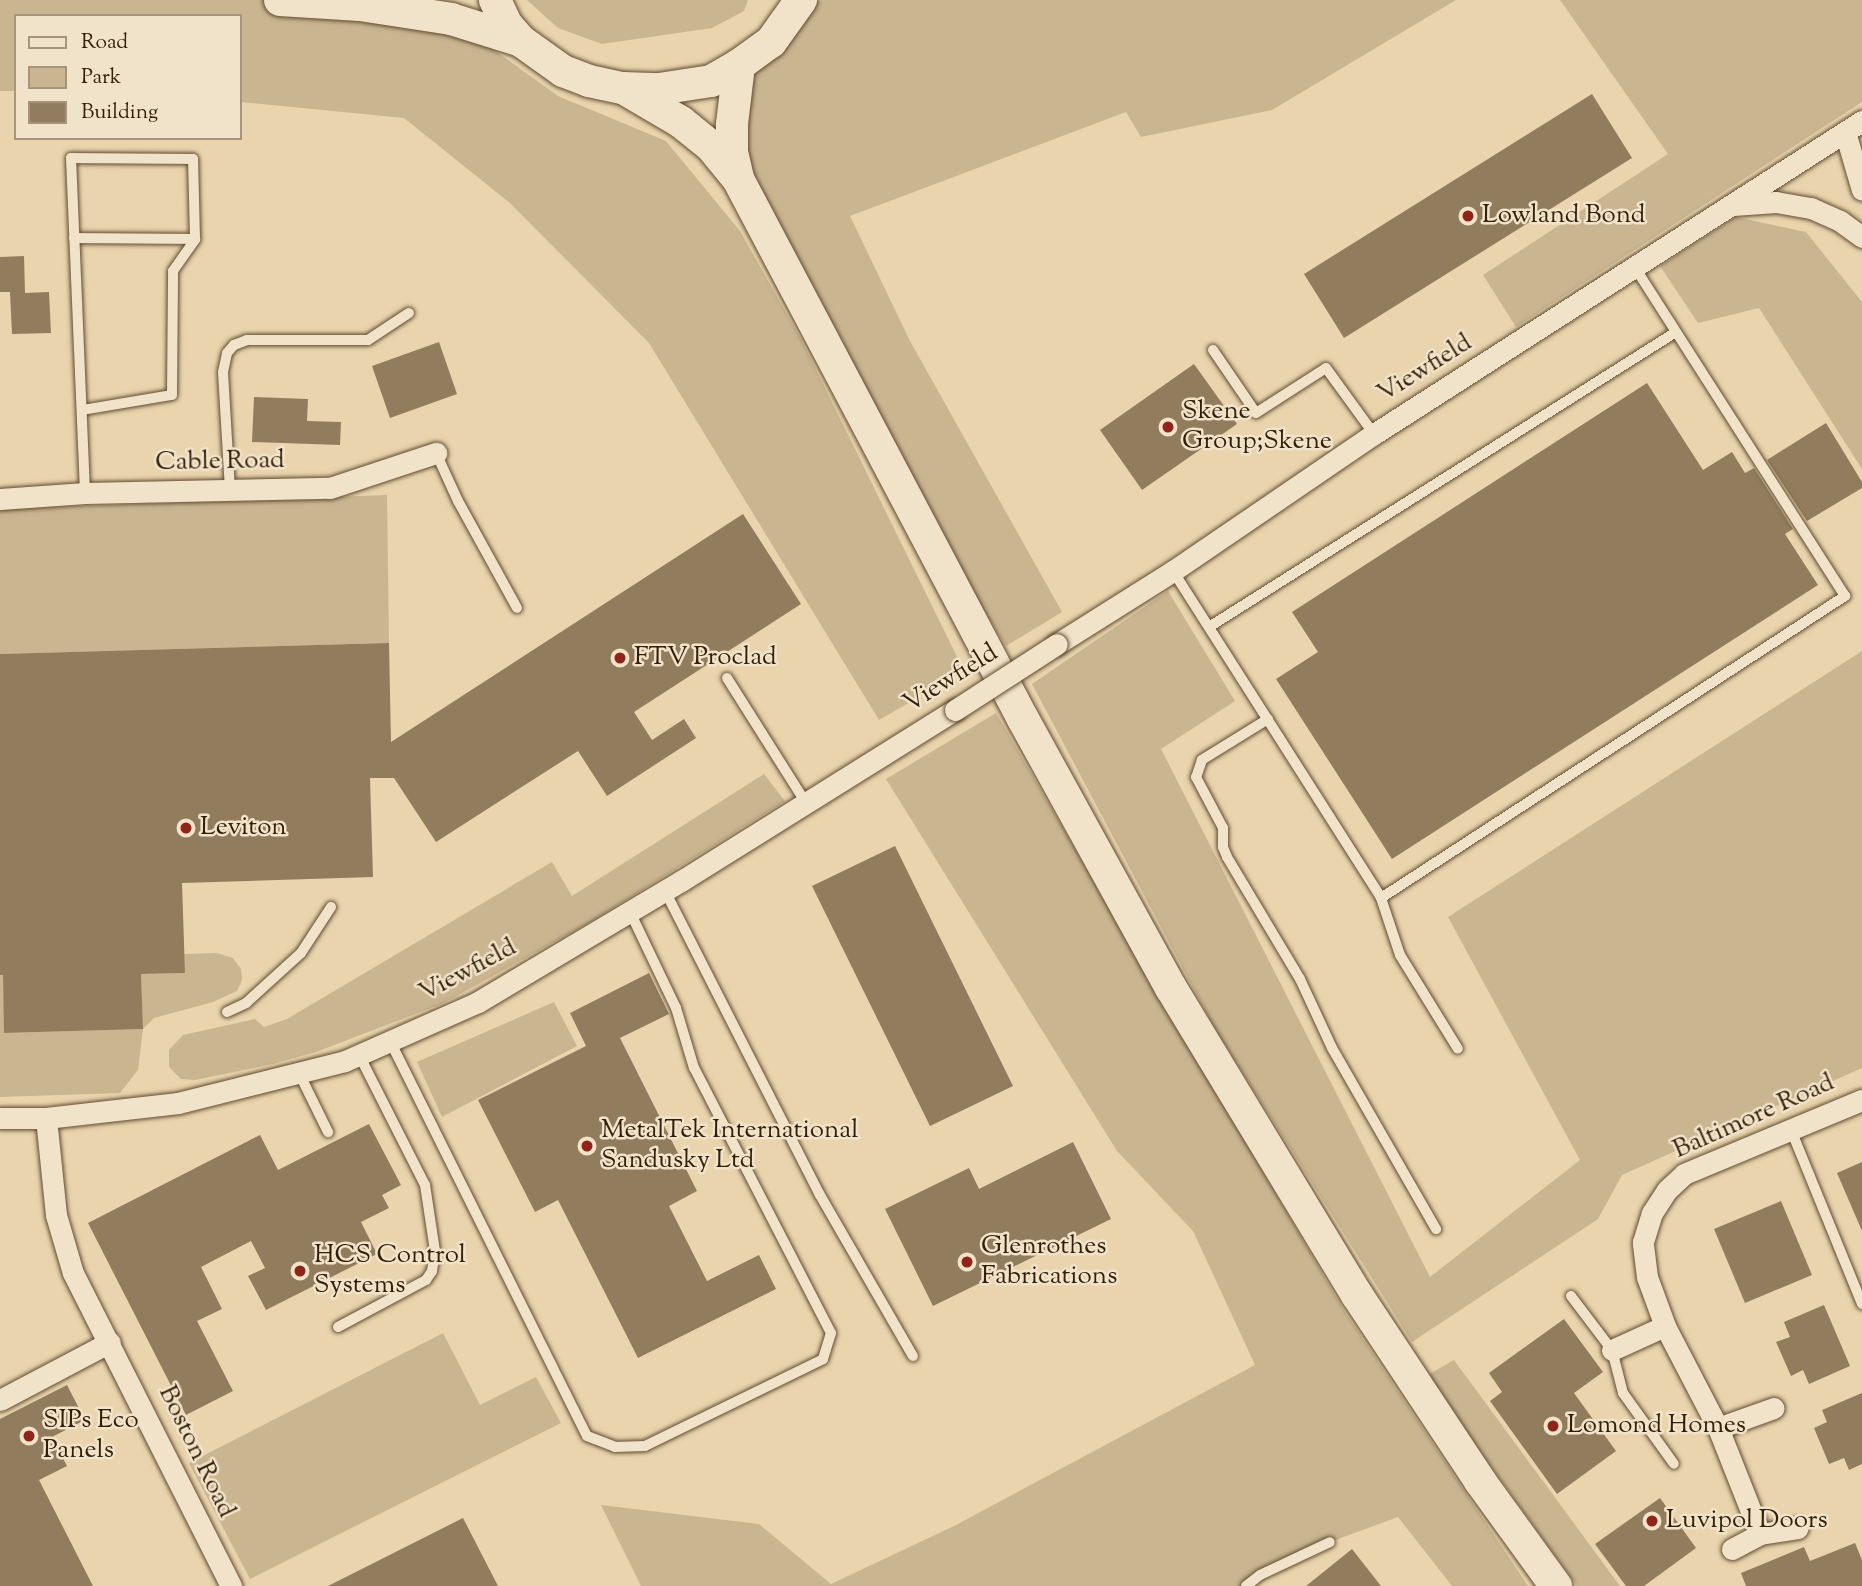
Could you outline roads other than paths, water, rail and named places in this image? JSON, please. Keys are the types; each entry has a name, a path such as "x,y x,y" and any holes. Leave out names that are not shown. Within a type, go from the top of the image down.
{"main road":[{"path":"280,0 360,5 451,19 521,41"},
{"path":"495,0 506,24 521,41 563,71 589,81 623,88 686,87 711,81 740,65 771,42 795,10 822,0"},
{"path":"738,180 732,151 732,124 740,65"},
{"path":"623,88 681,122 711,146 738,180 1023,719 1171,988 1364,1306 1480,1481 1556,1586"}],"street":[{"path":"1853,127 1862,190"},
{"name":"Viewfield","path":"0,1118 46,1118 178,1103 359,1055 478,1002 665,891 955,710 1173,571 1374,435 1853,127"},
{"path":"1728,206 1776,202 1811,208 1840,221 1862,237"},
{"name":"Cable Road","path":"0,499 85,493 330,488 436,453"},
{"name":"Baltimore Road","path":"1760,1534 1718,1428 1665,1326 1647,1277 1643,1242 1652,1213 1667,1190 1684,1174 1862,1100"},
{"name":"Boston Road","path":"46,1118 56,1215 73,1273 231,1586"},
{"path":"1612,1350 1665,1326"},
{"path":"0,1400 110,1342"},
{"path":"1718,1428 1774,1408"},
{"path":"1732,1549 1760,1534 1798,1528"}],"lane":[{"path":"82,410 172,396 173,271 195,239 193,159 71,158 85,493"},
{"path":"74,238 195,239"},
{"path":"1381,898 1845,596 1636,268"},
{"path":"230,490 223,372 227,353 234,345 247,340 369,340 409,313"},
{"path":"1209,626 1676,332"},
{"path":"1213,349 1256,413 1326,368 1374,435"},
{"path":"436,453 458,501 517,608"},
{"path":"1173,571 1381,898 1400,955 1458,1049"},
{"path":"727,678 806,803"},
{"path":"1268,719 1202,760 1196,777 1223,828 1223,847 1227,857 1300,979 1332,1048 1436,1229"},
{"path":"665,891 820,1195 913,1356"},
{"path":"227,1012 246,1003 301,953 331,906"},
{"path":"390,1041 587,1436 615,1447 645,1446 823,1359 831,1332 694,1069 676,1008 630,912"},
{"path":"338,1327 426,1280 432,1271 435,1251 425,1185 359,1055"},
{"path":"299,1073 328,1132"},
{"path":"1791,1130 1862,1304"},
{"path":"1571,1296 1612,1350 1623,1393 1674,1464"},
{"path":"1246,1586 1260,1575 1330,1542"}],"place":[{"name":"Lowland Bond","path":"1468,216"},
{"name":"Skene Group;Skene","path":"1168,427"},
{"name":"FTV Proclad","path":"620,658"},
{"name":"Leviton","path":"186,828"},
{"name":"MetalTek International Sandusky Ltd","path":"587,1146"},
{"name":"Glenrothes Fabrications","path":"967,1262"},
{"name":"HCS Control Systems","path":"300,1271"},
{"name":"Lomond Homes","path":"1553,1426"},
{"name":"SIPs Eco Panels","path":"29,1436"},
{"name":"Luvipol Doors","path":"1652,1521"}]}
